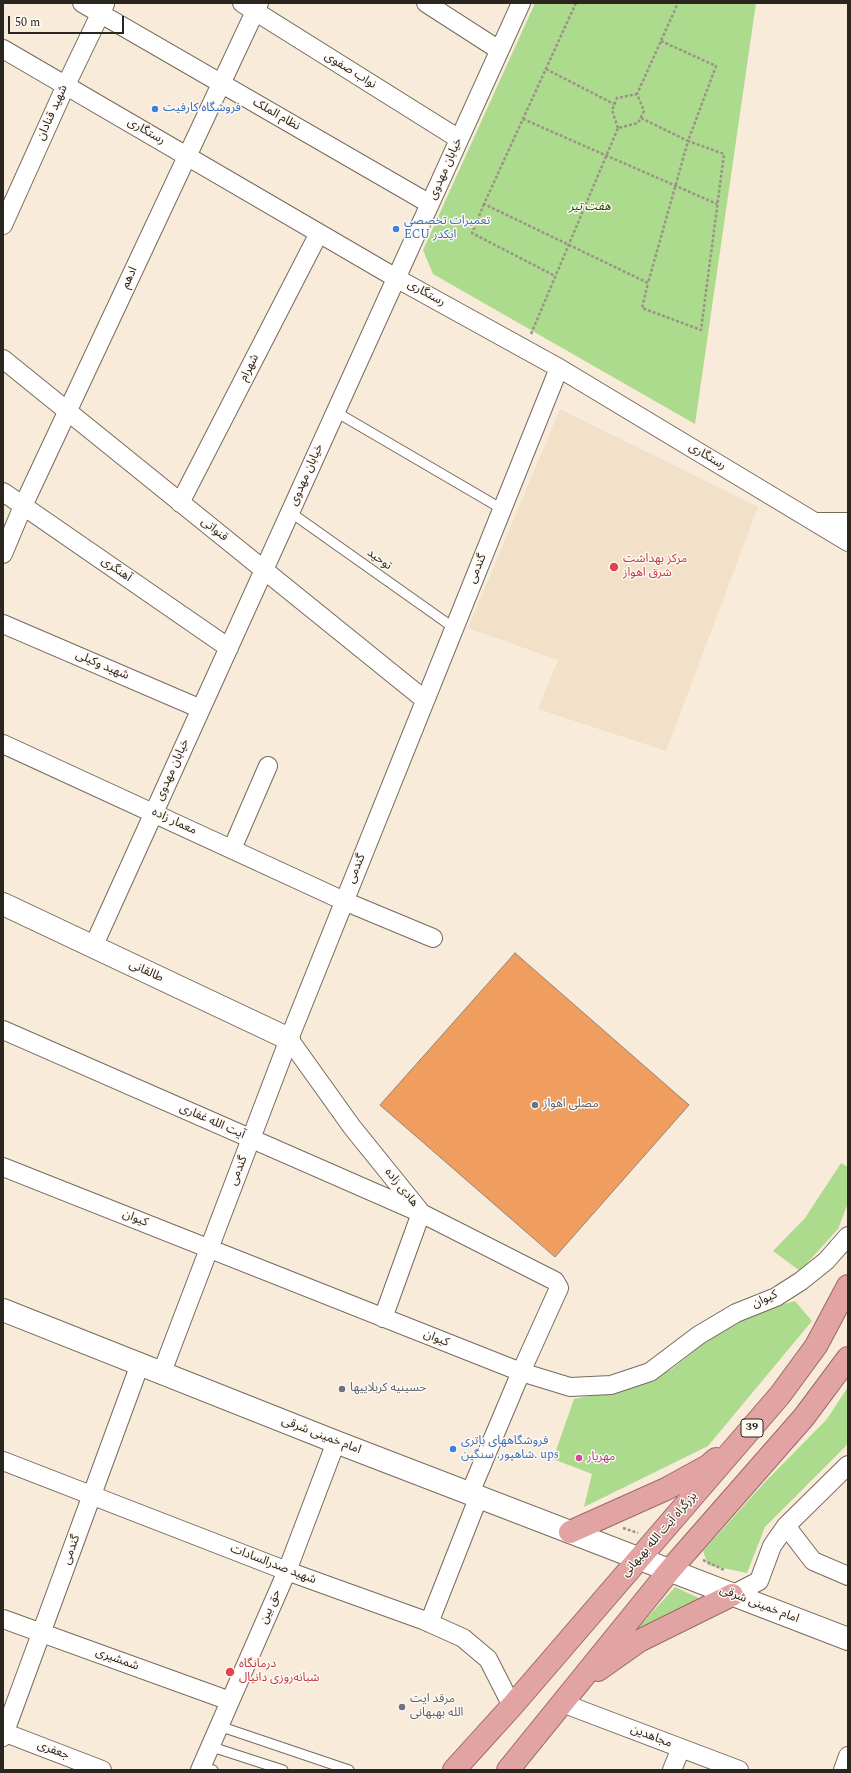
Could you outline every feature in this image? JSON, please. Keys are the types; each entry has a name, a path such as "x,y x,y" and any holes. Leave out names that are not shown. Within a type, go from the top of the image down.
{"highway":[{"name":"بزرگراه آیت الله بهبهانی","path":"454,1770 512,1706 780,1395 816,1346 848,1286"},
{"name":"39","path":"508,1770 670,1570 804,1417 848,1358"},
{"path":"570,1532 666,1489 708,1466 744,1438"},
{"path":"578,1684 639,1641 732,1595"}],"main road":[{"name":"طالقانی","path":"3,904 289,1039"},
{"name":"امام خمینی شرقی","path":"3,1310 336,1442 848,1639"}],"street":[{"name":"نظام الملک","path":"82,3 103,8 221,84 430,204"},
{"path":"426,3 499,50"},
{"name":"خیابان مهدوی","path":"93,947 521,3"},
{"name":"ادهم","path":"3,554 7,534 23,506 188,156 221,84 252,6"},
{"name":"نواب صفوی","path":"252,6 459,139"},
{"name":"شهید قنادان","path":"3,225 66,85 103,8"},
{"name":"رستگاری","path":"3,49 396,278 559,368 848,542"},
{"name":"شهرام","path":"180,503 319,233"},
{"name":"قنواتی","path":"3,359 425,700"},
{"name":"گندمی","path":"162,1372 289,1039 559,368"},
{"name":"آهنگری","path":"3,492 228,648"},
{"path":"816,522 848,522"},
{"name":"شهید وکیلی","path":"3,624 201,709"},
{"name":"معمار زاده","path":"3,744 344,901 433,938"},
{"path":"232,849 268,766"},
{"name":"آیت الله غفاری","path":"3,1030 421,1213"},
{"name":"هادی زاده","path":"289,1039 352,1127 421,1213 556,1281 559,1288 521,1372"},
{"name":"کیوان","path":"3,1167 521,1372 570,1387 611,1385 650,1372 699,1335 736,1313 776,1297 801,1281 826,1261 848,1236"},
{"path":"383,1318 421,1213"},
{"name":"گندمی","path":"3,1734 140,1364"},
{"path":"429,1623 474,1494 521,1372"},
{"name":"حق بین","path":"205,1769 210,1746 287,1571 336,1442"},
{"name":"شهید صدرالسادات","path":"3,1461 287,1571 429,1623 463,1638 488,1659 512,1706"},
{"path":"732,1595 759,1581 772,1546 786,1526 848,1465"},
{"path":"786,1526 813,1561 848,1576"},
{"name":"شمشیری","path":"3,1619 230,1701"},
{"name":"مجاهدین","path":"562,1703 739,1770"},
{"name":"جعفری","path":"3,1734 102,1770"},
{"path":"672,1770 681,1748"},
{"path":"843,1770 848,1756"}],"lane":[{"path":"336,412 502,509"},
{"name":"توحید","path":"290,512 454,628"},
{"path":"219,1726 349,1770"},
{"path":"210,1746 283,1770"}],"path":[{"path":"556,276 472,233 576,3"},
{"path":"618,128 638,123 644,112 637,94 678,3"},
{"path":"641,118 688,141 724,154 701,330 642,308 688,141 716,66 661,41"},
{"path":"546,69 614,104"},
{"path":"524,349 618,128 612,110 614,104 617,98 637,94"},
{"path":"523,119 717,204"},
{"path":"484,204 648,283"}],"shaded area":[{"name":"مرکز بهداشت شرق اهواز","path":"560,409 758,507 666,751 538,709 558,660 468,628"}],"green space":[{"name":"هفت تیر","path":"535,3 756,3 695,424 433,274 423,250"},
{"path":"841,1163 848,1167 848,1203 838,1229 800,1271 773,1251 805,1218"},
{"path":"795,1301 812,1321 708,1446 584,1507 592,1474 553,1459 574,1399 622,1389 672,1369 708,1340 755,1312"},
{"path":"848,1387 848,1442 846,1446 765,1527 747,1573 708,1565 703,1551 765,1482 827,1419"},
{"path":"675,1587 701,1599 637,1629"}],"building":[{"name":"مصلی اهواز","path":"515,953 689,1105 555,1257 380,1105"}],"place":[{"name":"فروشگاه کارفیت","path":"155,109"},
{"name":"تعمیرات تخصصی ECU ایکدر","path":"396,229"},
{"name":"مرکز بهداشت شرق اهواز","path":"614,567"},
{"name":"مصلی اهواز","path":"535,1105"},
{"name":"حسینیه کربلاییها","path":"342,1389"},
{"name":"فروشگاههای باتری شاهپور. سنگین. ups","path":"453,1449"},
{"name":"مهریار","path":"579,1458"},
{"name":"درمانگاه شبانه‌روزی دانیال","path":"230,1672"},
{"name":"مرقد ایت الله بهبهانی","path":"402,1707"}]}
